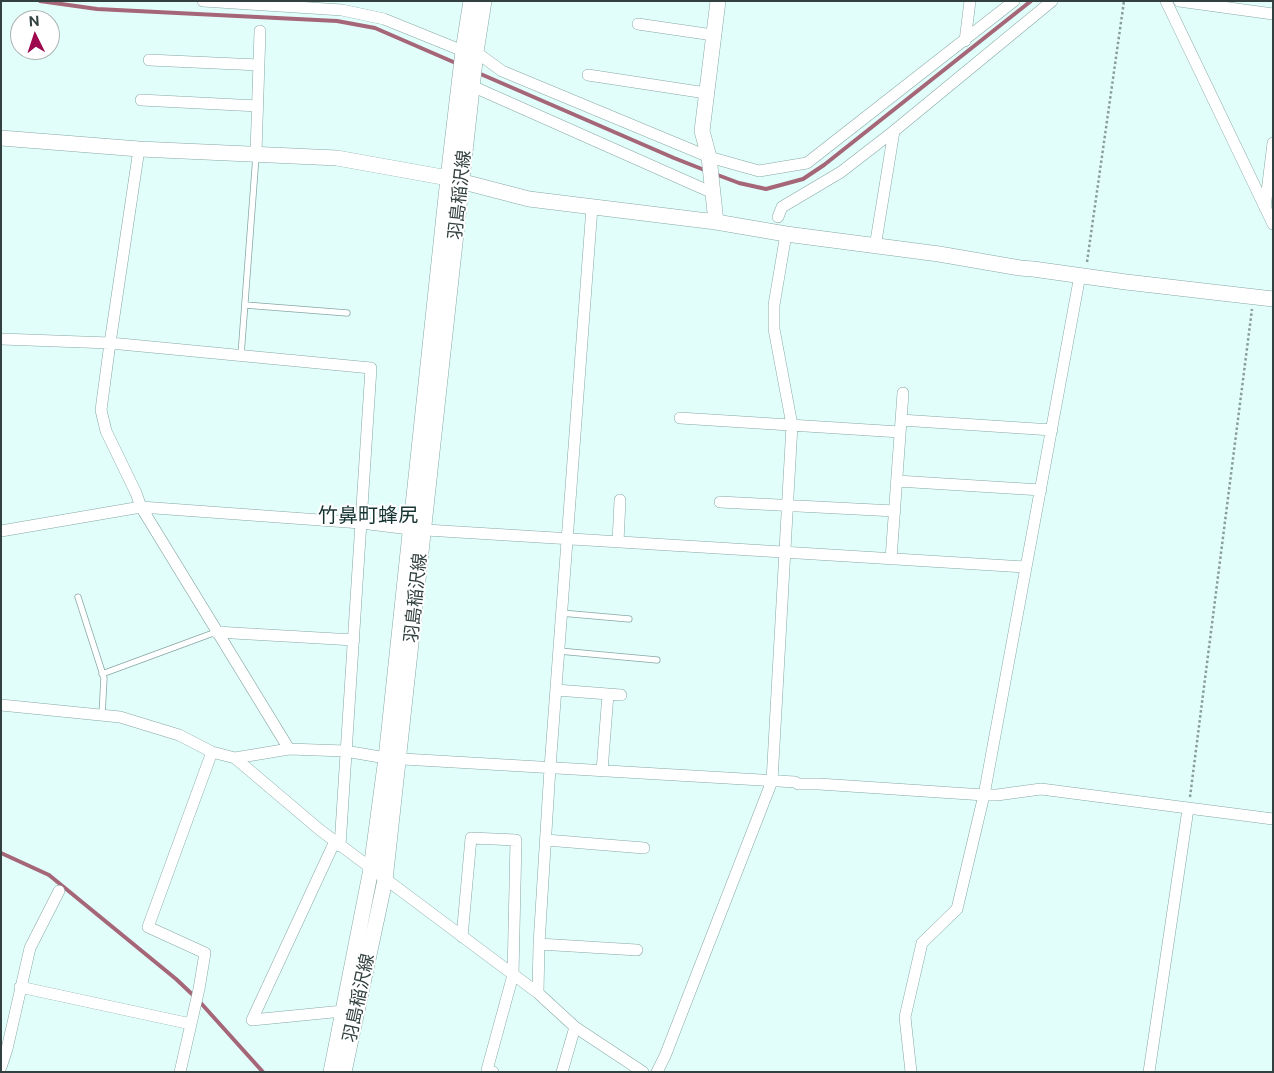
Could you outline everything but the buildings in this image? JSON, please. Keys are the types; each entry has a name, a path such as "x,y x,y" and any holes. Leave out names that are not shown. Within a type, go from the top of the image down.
{"street":[{"path":"203,1 342,10 384,19 468,68 711,174 759,171 807,162 965,42 1014,1"},
{"name":"羽島稲沢線","path":"344,1072 385,880 392,759 468,68 471,1"},
{"name":"羽島稲沢線","path":"468,68 484,1"},
{"path":"716,222 711,174 702,131 718,1"},
{"path":"965,42 970,1"},
{"path":"778,217 782,207 841,172 894,131 1052,1"},
{"path":"1166,1 1273,224"},
{"path":"1179,1 1273,14"},
{"path":"638,24 713,35"},
{"path":"256,154 260,31"},
{"path":"149,60 259,65"},
{"path":"468,68 502,71 711,174"},
{"path":"588,76 706,93"},
{"path":"141,100 258,106"},
{"path":"874,247 894,131"},
{"path":"1,138 139,149 338,158 455,179 529,199 716,222 874,247 939,254 1020,268 1273,299"},
{"path":"1265,208 1273,143"},
{"path":"139,149 101,410 106,431 141,507 289,749"},
{"path":"538,993 539,944 550,768 592,207"},
{"path":"657,1072 665,1056 772,781 792,425 774,330 774,305 786,234"},
{"path":"911,1072 905,1017 922,943 957,909 984,794 1025,567 1082,276"},
{"path":"1,339 110,343 371,368 354,640 337,844 252,1020 343,1011"},
{"path":"891,559 904,393"},
{"path":"680,418 900,432"},
{"path":"901,420 1052,430"},
{"path":"897,481 1041,490"},
{"path":"618,542 620,500"},
{"path":"720,502 895,511"},
{"path":"1,530 141,507 361,523 416,529 1025,567"},
{"path":"216,632 354,640"},
{"path":"556,690 622,695"},
{"path":"602,771 608,694"},
{"path":"1,705 120,717 179,735 212,752 235,758 289,749 346,751 392,759 997,795 1041,789 1273,819"},
{"path":"180,1072 199,990 205,953 148,927 212,752"},
{"path":"235,758 337,844 538,993 575,1026 643,1072"},
{"name":"羽島稲沢線","path":"331,1072 392,759"},
{"path":"1148,1072 1188,809"},
{"path":"462,937 471,838 516,840 513,975 487,1070 493,1072"},
{"path":"546,840 644,848"},
{"path":"1,1067 7,1049 30,948 59,891"},
{"path":"539,944 637,950"},
{"path":"20,987 191,1024"},
{"path":"562,1072 575,1026"}],"lane":[{"path":"242,356 256,154"},
{"path":"245,305 347,314"},
{"path":"78,597 104,678 102,715"},
{"path":"561,613 629,619"},
{"path":"102,674 216,632"},
{"path":"559,651 657,660"}],"path":[{"path":"1082,276 1124,1"},
{"path":"1188,809 1254,298"}],"waterway":[{"path":"40,1 97,9 337,21 375,28 458,64"},
{"path":"715,174 739,183 766,189 803,179 824,165 1031,1"},
{"path":"476,72 707,171"},
{"path":"1,853 49,875 176,979 194,996"},
{"path":"199,1001 263,1072"}],"district":[{"name":"竹鼻町蜂尻","path":"368,516"}]}
